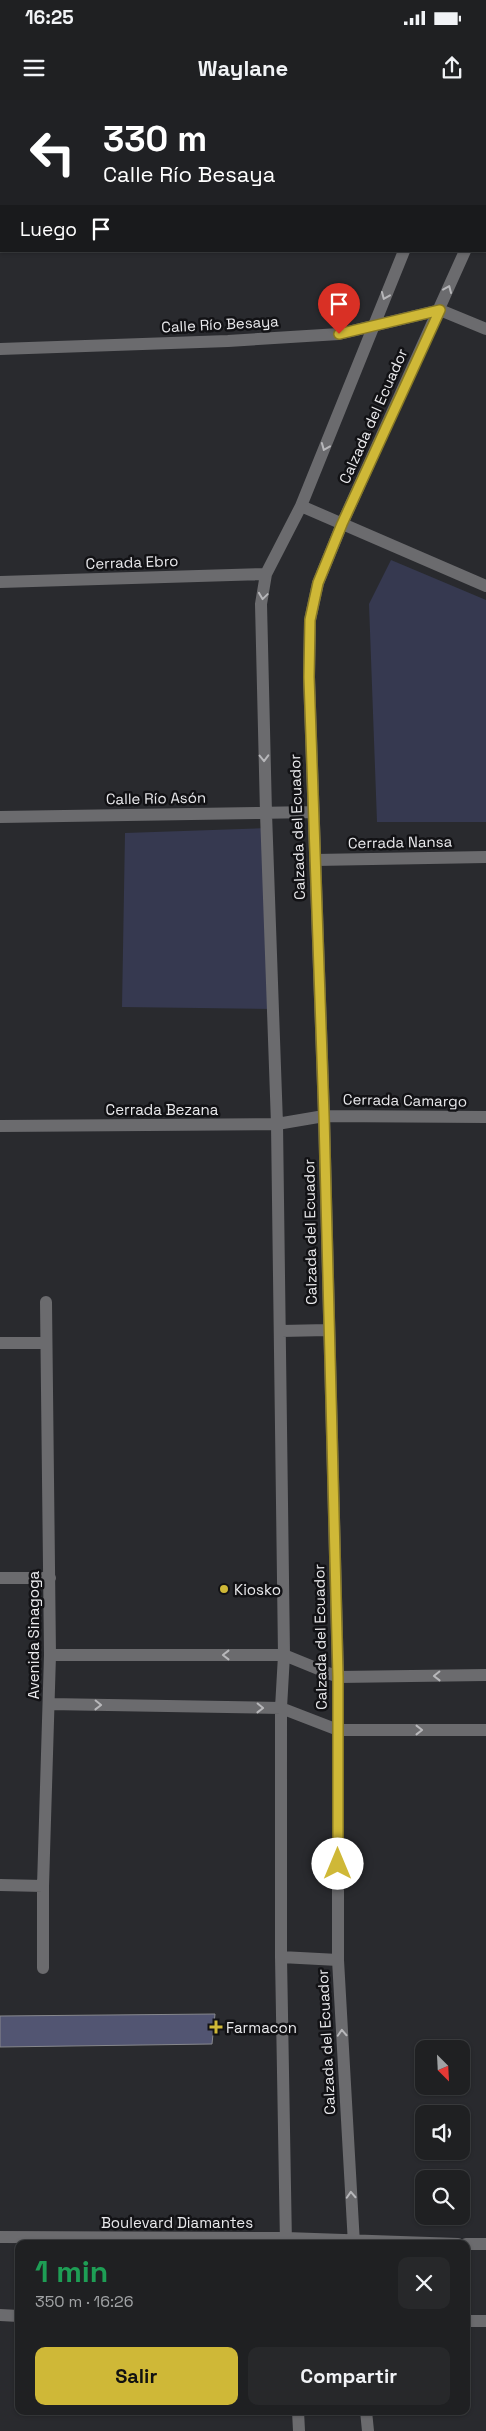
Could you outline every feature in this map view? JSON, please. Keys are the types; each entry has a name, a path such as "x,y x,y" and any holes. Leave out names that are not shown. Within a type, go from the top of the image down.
{"street":[{"name":"Calzada del Ecuador","path":"286,2240 281,1957 281,1708 284,1655 281,1331 277,1124 261,604 266,574 301,506 404,252"},
{"name":"Calzada del Ecuador","path":"354,2240 338,1960 338,1677 324,1116 309,677 310,620 318,583 342,524 465,252"},
{"name":"Calle Río Besaya","path":"0,349 228,341 339,334 440,310"},
{"path":"440,310 486,329"},
{"path":"301,506 486,586"},
{"name":"Cerrada Ebro","path":"0,582 266,574"},
{"name":"Calle Río Asón","path":"0,817 313,812"},
{"name":"Cerrada Nansa","path":"315,860 486,857"},
{"name":"Cerrada Bezana","path":"0,1126 277,1124 324,1116"},
{"name":"Cerrada Camargo","path":"324,1116 486,1118"},
{"name":"Avenida Sinagoga","path":"43,1968 43,1886 50,1654 46,1302"},
{"path":"281,1331 328,1330"},
{"path":"0,1343 46,1343"},
{"path":"0,1578 50,1578"},
{"path":"50,1654 284,1655 338,1677 486,1675"},
{"path":"49,1704 281,1708 338,1730 486,1730"},
{"path":"0,1886 43,1886"},
{"path":"281,1957 338,1960"},
{"name":"Boulevard Diamantes","path":"0,2238 191,2240"},
{"path":"470,2244 486,2244"},
{"path":"0,2315 15,2316"},
{"path":"470,2321 486,2321"},
{"path":"298,2415 299,2431"},
{"path":"366,2415 368,2431"}],"shaded area":[{"path":"391,560 486,600 486,822 377,822 369,604"},
{"path":"269,828 272,1009 122,1007 125,833"}],"building":[{"path":"215,2014 212,2044 0,2047 0,2016"}],"place":[{"name":"Kiosko","path":"224,1589"},
{"name":"Farmacon","path":"216,2027"}],"route":[{"path":"338,1864 338,1677 324,1116 309,677 310,620 318,583 342,524 440,310 339,334"}]}
